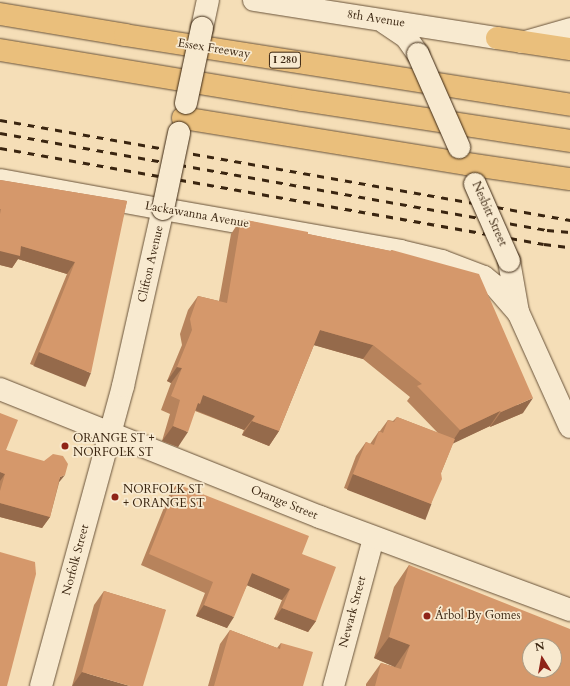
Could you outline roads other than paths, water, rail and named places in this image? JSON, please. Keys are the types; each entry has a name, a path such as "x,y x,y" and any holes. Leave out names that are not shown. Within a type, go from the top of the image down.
{"highway":[{"name":"Essex Freeway","path":"0,14 570,105"},
{"path":"497,38 570,50"},
{"path":"0,50 310,101 570,141"},
{"path":"183,118 463,156 570,179"}],"main road":[{"name":"Clifton Avenue","path":"110,433 123,386 208,0"},
{"name":"8th Avenue","path":"254,0 497,38"},
{"name":"Nesbitt Street","path":"379,20 399,30 413,44 418,54 509,261 518,312 570,427"},
{"name":"Lackawanna Avenue","path":"163,209 400,251 442,261 484,277 496,286 518,312"},
{"name":"Orange Street","path":"0,389 373,538 570,610"},
{"name":"Norfolk Street","path":"41,686 110,433"}],"street":[{"path":"521,42 570,28"},
{"name":"Lackawanna Avenue","path":"0,179 163,209"},
{"name":"Newark Street","path":"333,686 373,538"}],"railway":[{"path":"0,120 570,220"},
{"path":"0,133 547,230 570,232"},
{"path":"0,148 544,244 570,247"}],"place":[{"name":"ORANGE ST + NORFOLK ST","path":"65,446"},
{"name":"NORFOLK ST + ORANGE ST","path":"115,497"},
{"name":"Árbol By Gomes","path":"427,616"}]}
